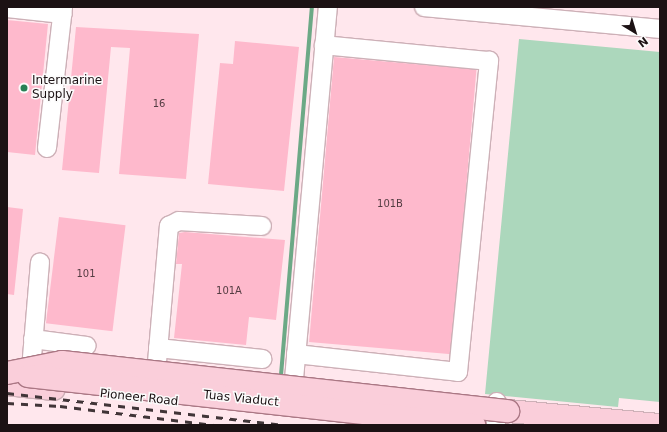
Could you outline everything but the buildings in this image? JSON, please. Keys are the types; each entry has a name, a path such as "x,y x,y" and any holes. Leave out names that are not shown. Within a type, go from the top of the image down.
{"main road":[{"path":"7,373 62,362 385,399 660,425"},
{"name":"Tuas Viaduct","path":"7,373 474,425"},
{"name":"Pioneer Road","path":"7,384 390,425"}],"street":[{"path":"291,414 328,7"},
{"path":"424,7 581,14 660,29"},
{"path":"7,8 63,10 47,148"},
{"path":"296,354 458,372 489,61 324,45"},
{"path":"154,400 169,226 179,221 262,226"},
{"path":"30,386 40,262"},
{"path":"33,339 86,346"},
{"path":"158,348 262,359"},
{"path":"496,425 497,402"}],"green space":[{"path":"519,39 660,52 660,402 619,398 618,407 485,394"}],"waterway":[{"path":"281,375 312,8"}],"railway":[{"path":"7,393 284,425"},
{"path":"7,403 60,406 214,425"}],"place":[{"name":"Intermarine Supply","path":"24,88"}]}
